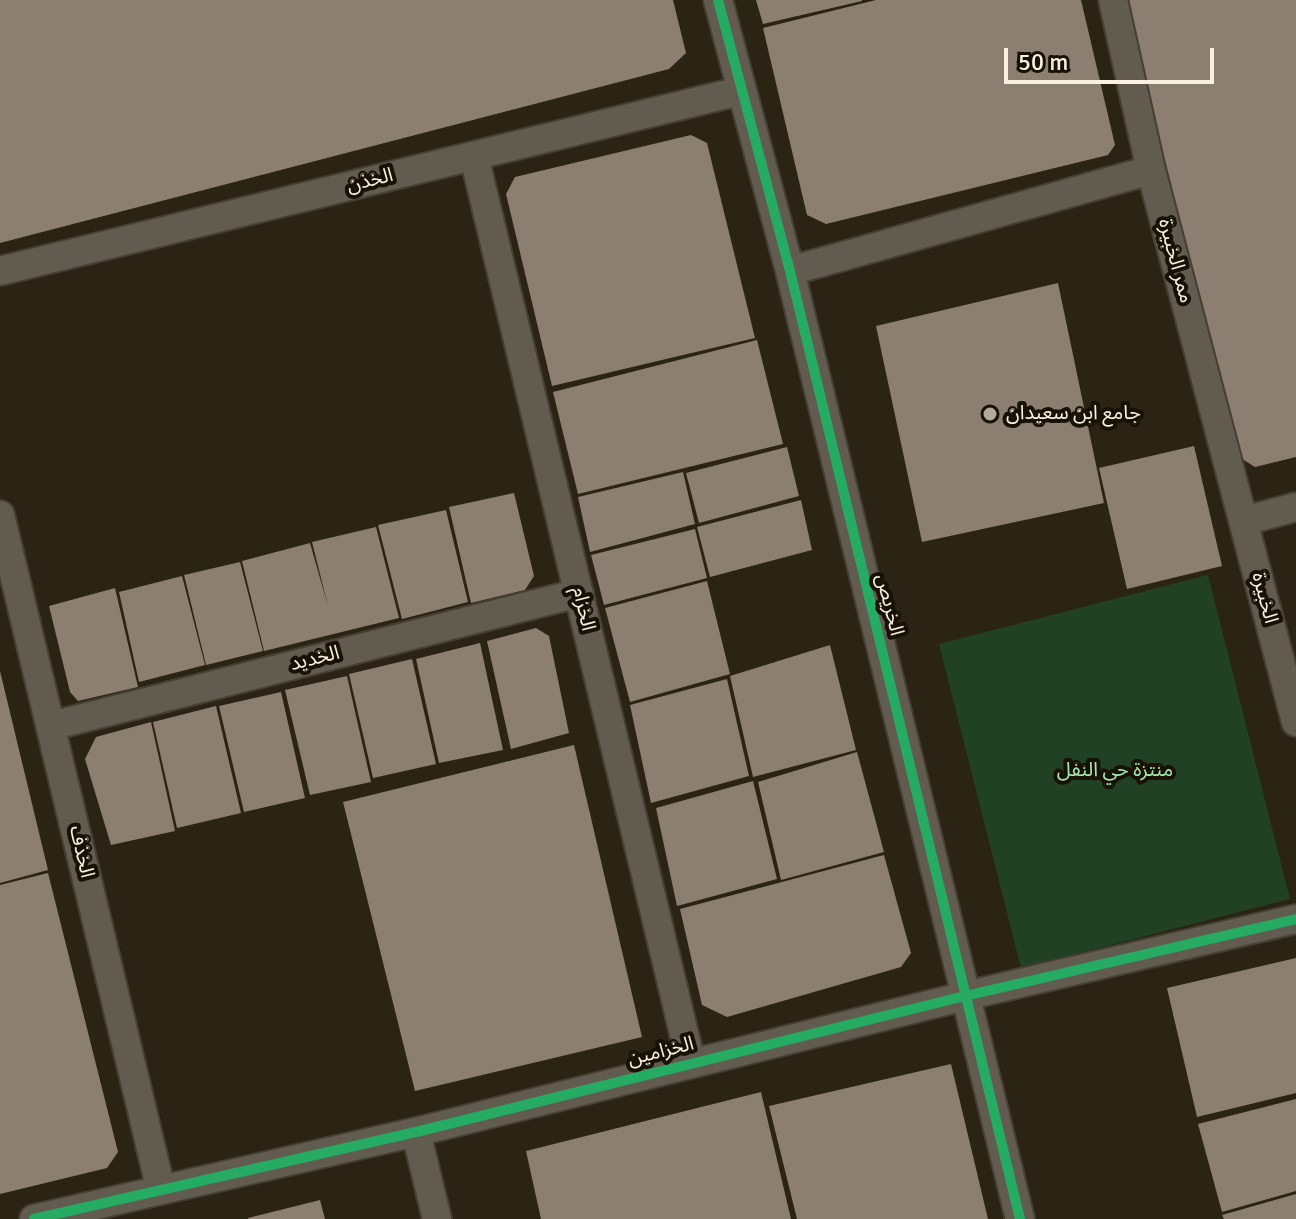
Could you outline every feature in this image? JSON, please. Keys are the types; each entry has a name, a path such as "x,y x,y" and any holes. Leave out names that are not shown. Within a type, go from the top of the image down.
{"street":[{"name":"الخريص","path":"718,0 790,271 1020,1219"},
{"name":"ممر الخبيرة","path":"1113,0 1151,170 1244,521"},
{"name":"الخذن","path":"0,271 740,91"},
{"name":"الخزام","path":"474,156 691,1063"},
{"path":"790,271 1151,170"},
{"path":"1244,521 1296,507"},
{"name":"الخذف","path":"0,515 161,1190"},
{"name":"الخبيرة","path":"1244,521 1296,722"},
{"name":"الخديد","path":"51,726 579,593"},
{"name":"الخزامين","path":"34,1219 416,1132 965,996 1296,919"},
{"path":"416,1132 437,1219"}],"green space":[{"name":"منتزة حي النفل","path":"1208,575 1290,899 1021,968 939,644"}],"building":[{"path":"0,0 673,0 686,53 669,69 0,243"},
{"path":"756,0 862,0 862,1 763,24"},
{"path":"876,0 1081,0 1115,145 1108,155 826,224 807,215 763,28"},
{"path":"1125,0 1296,0 1296,457 1255,467 1239,457"},
{"path":"691,135 707,143 755,338 552,386 506,194 515,177"},
{"name":"جامع ابن سعيدان","path":"1058,283 1104,503 922,542 876,326"},
{"path":"757,340 783,444 578,494 553,392"},
{"path":"1194,446 1222,566 1127,589 1099,468"},
{"path":"787,447 799,496 699,523 686,473"},
{"path":"683,472 695,524 590,552 578,497"},
{"path":"514,493 534,576 525,590 471,603 449,507"},
{"path":"801,500 812,550 710,577 697,527"},
{"path":"446,510 468,602 402,619 378,525"},
{"path":"376,527 399,618 264,651 242,561 310,543 328,606 312,542"},
{"path":"695,529 707,578 604,605 591,555"},
{"path":"240,562 263,651 206,665 184,575"},
{"path":"182,576 205,665 139,682 119,592"},
{"path":"707,581 730,674 630,702 605,608"},
{"path":"115,588 138,687 78,701 70,692 49,606"},
{"path":"536,628 549,636 569,733 511,749 487,641"},
{"path":"480,643 503,750 439,763 416,659"},
{"path":"830,645 856,750 753,777 730,676"},
{"path":"412,659 436,764 373,778 349,674"},
{"path":"0,671 48,870 0,883"},
{"path":"347,676 371,782 310,795 285,690"},
{"path":"727,679 749,776 651,803 630,705"},
{"path":"281,692 305,798 244,812 219,706"},
{"path":"216,706 241,813 177,828 153,722"},
{"path":"151,722 175,831 111,845 85,759 96,737"},
{"path":"574,745 642,1037 415,1091 343,802"},
{"path":"857,752 884,852 781,880 758,782"},
{"path":"753,781 777,879 677,906 656,808"},
{"path":"884,855 911,953 901,967 727,1017 702,1005 680,909"},
{"path":"48,873 118,1152 107,1168 0,1194 0,885"},
{"path":"1296,958 1296,1093 1197,1117 1167,988"},
{"path":"951,1064 988,1219 797,1219 769,1106"},
{"path":"761,1092 791,1219 541,1219 526,1151"},
{"path":"1296,1099 1296,1191 1222,1212 1198,1124"},
{"path":"1296,1194 1296,1219 1224,1219 1222,1215"},
{"path":"320,1200 325,1219 248,1219 248,1218"}],"cycle path":[{"path":"718,0 790,271 1020,1219"},
{"path":"34,1219 416,1132 965,996 1296,919"}],"place":[{"name":"جامع ابن سعيدان","path":"990,414"}]}
